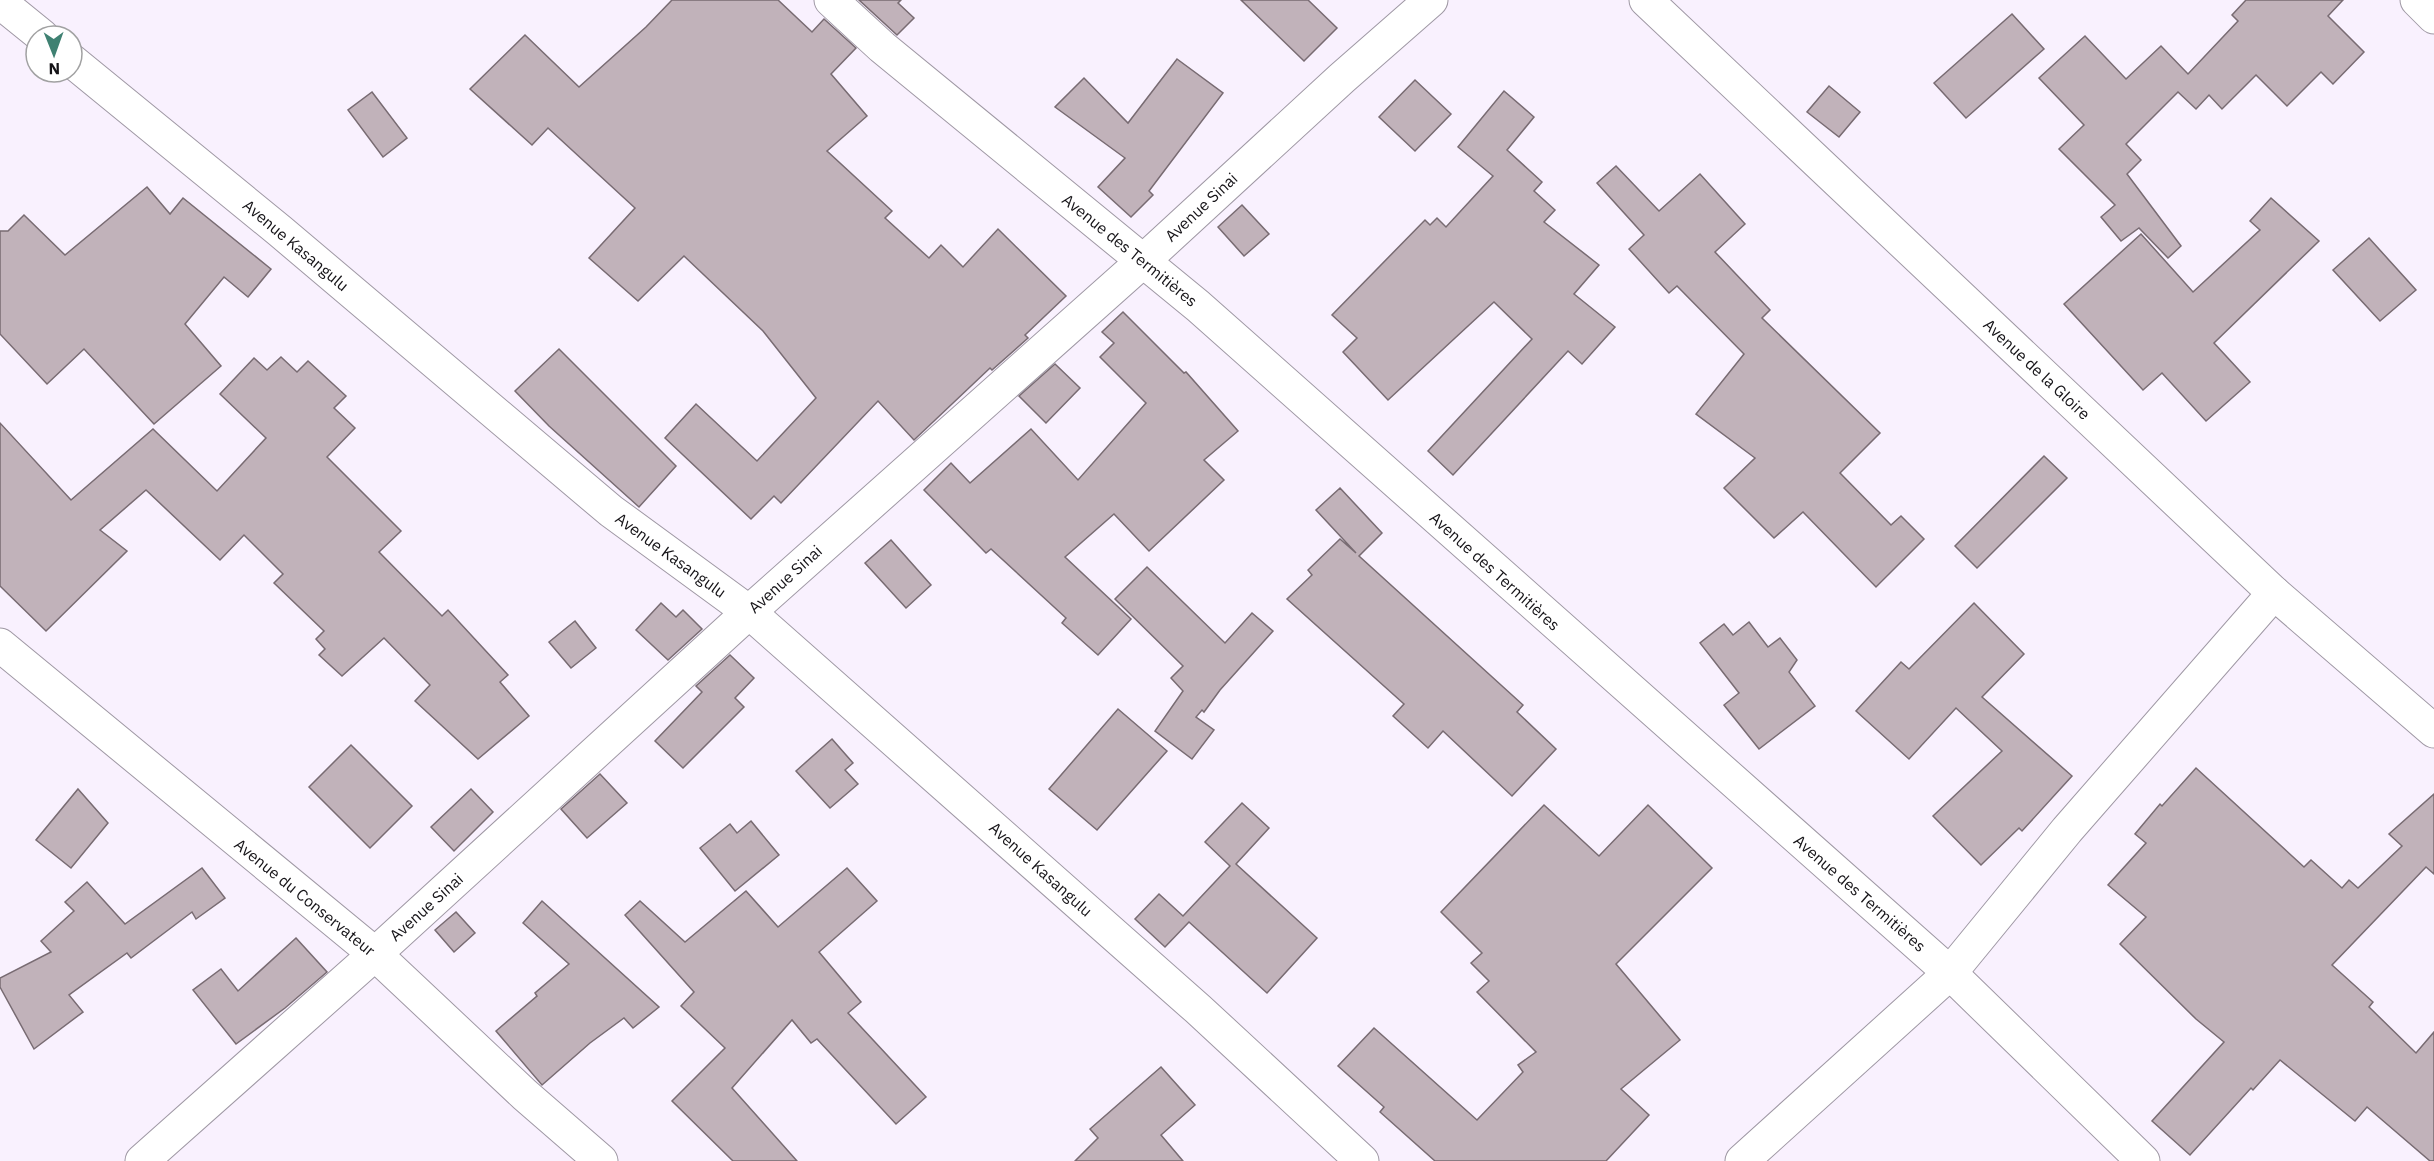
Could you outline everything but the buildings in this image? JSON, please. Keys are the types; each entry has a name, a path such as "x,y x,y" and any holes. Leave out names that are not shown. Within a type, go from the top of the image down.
{"street":[{"name":"Avenue des Termitières","path":"831,0 882,47 1198,306 1950,972 2143,1161"},
{"name":"Avenue Sinai","path":"142,1161 375,954 749,612 1142,262 1342,78 1431,0"},
{"name":"Avenue de la Gloire","path":"1646,0 2274,593 2434,731"},
{"path":"2417,0 2434,17"},
{"path":"0,2 27,24"},
{"name":"Avenue Kasangulu","path":"84,71 289,238 611,511 749,612 1189,1001 1362,1161"},
{"path":"1742,1161 1950,972 2067,830 2274,593"},
{"name":"Avenue du Conservateur","path":"0,645 375,954 525,1095 601,1161"}]}
